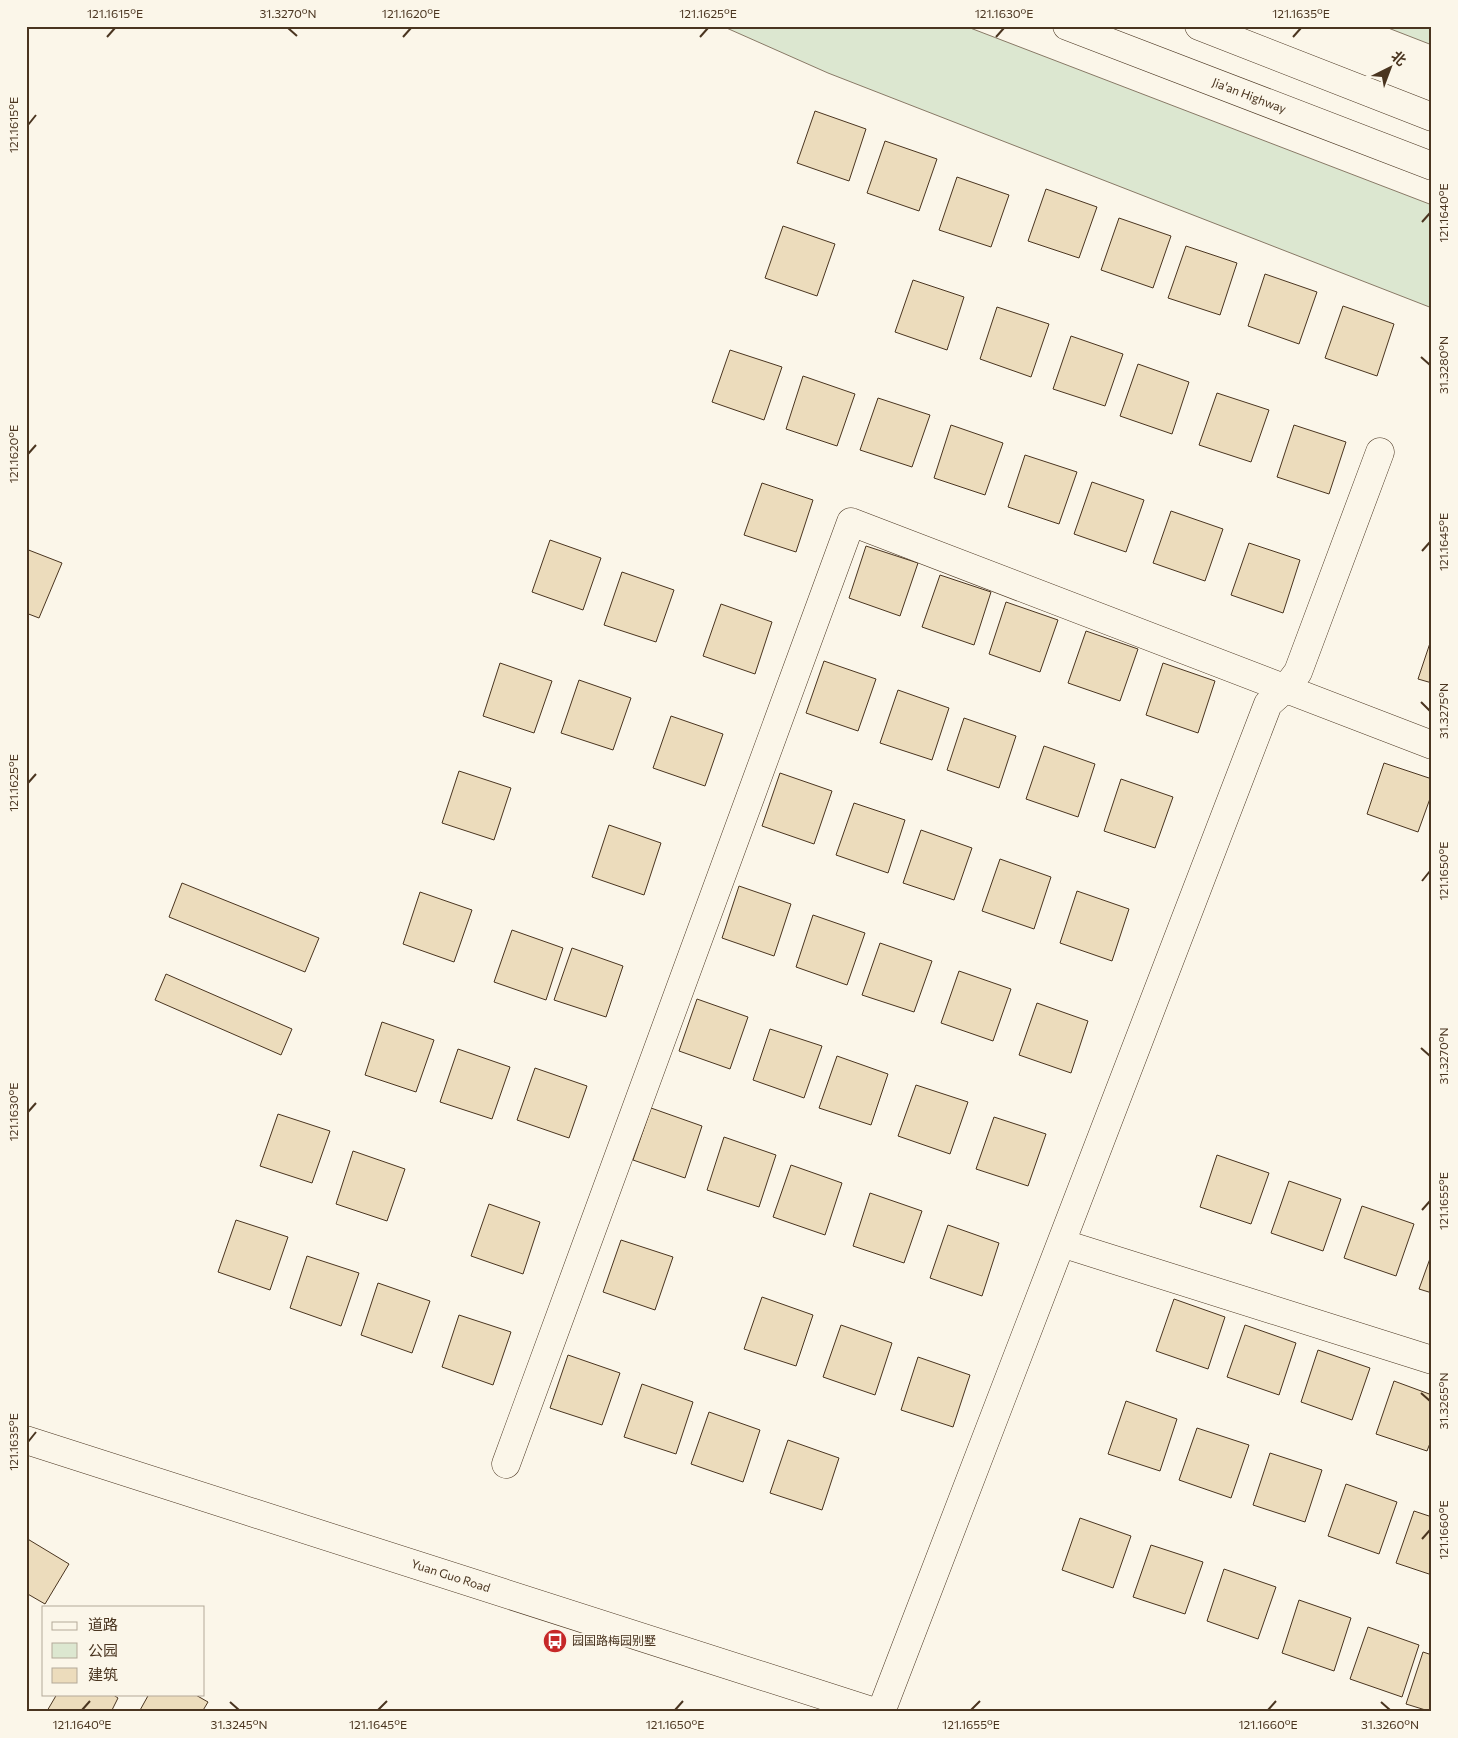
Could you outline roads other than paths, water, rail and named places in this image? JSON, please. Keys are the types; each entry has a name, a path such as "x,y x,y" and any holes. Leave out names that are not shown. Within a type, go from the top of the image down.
{"street":[{"name":"Jia'an Highway","path":"1067,26 1432,166"},
{"path":"1199,26 1432,117"},
{"path":"881,1712 1268,704 1286,688 1298,672 1380,452"},
{"path":"506,1464 851,522 1432,745"},
{"path":"1061,1243 1432,1360"},
{"name":"Yuan Guo Road","path":"26,1440 875,1712"}],"place":[{"name":"园国路梅园别墅","path":"555,1641"}]}
